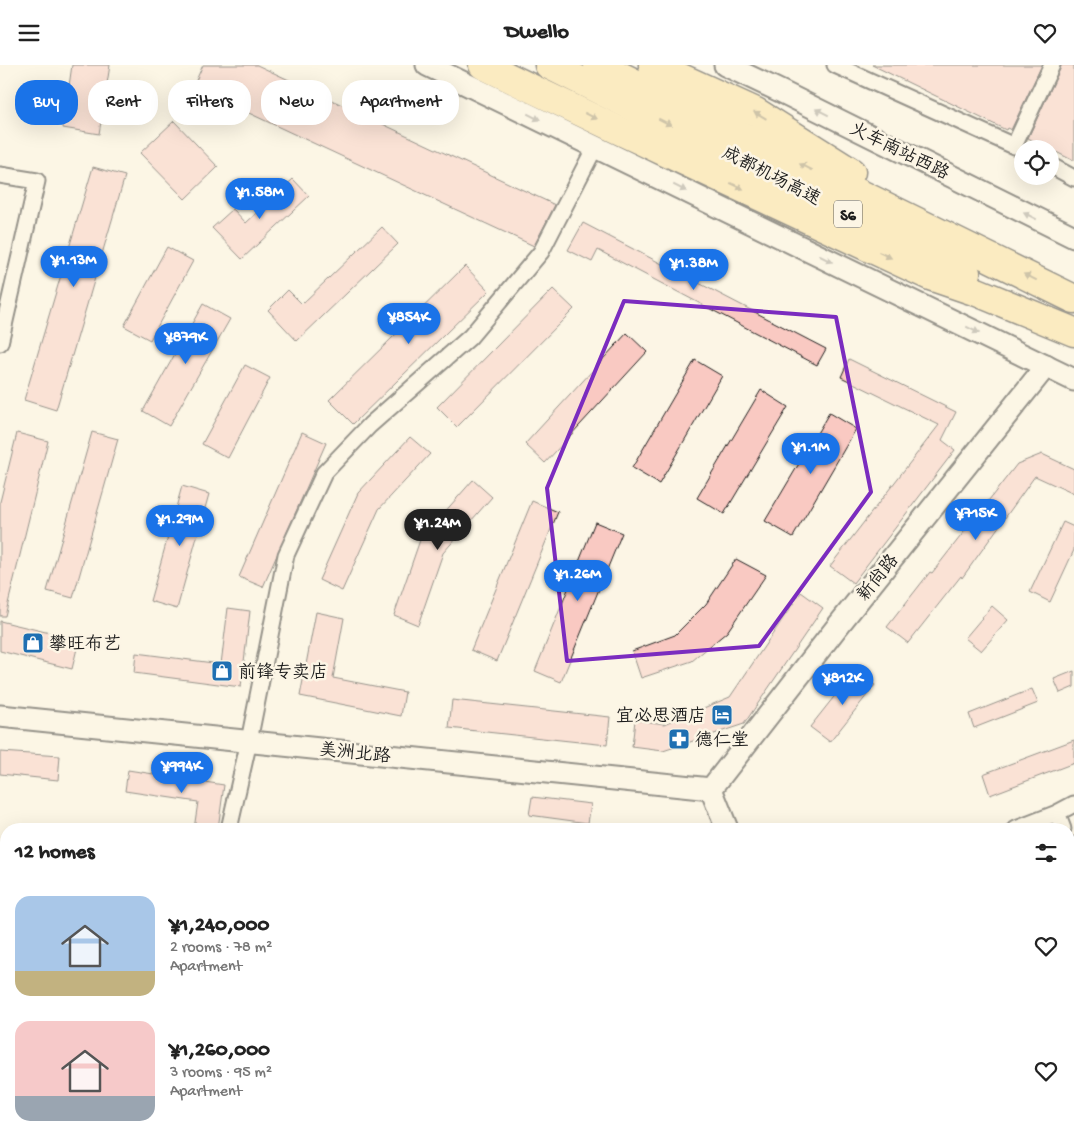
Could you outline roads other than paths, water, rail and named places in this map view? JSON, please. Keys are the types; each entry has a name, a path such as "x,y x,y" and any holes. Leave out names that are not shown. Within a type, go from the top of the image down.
{"highway":[{"path":"484,65 930,277 977,292 1074,332"},
{"name":"成都机场高速","path":"549,65 1074,327"},
{"name":"成都机场高速","path":"598,65 1074,299"},
{"path":"653,65 756,112 979,253"}],"street":[{"path":"427,65 1074,380"},
{"name":"火车南站西路","path":"725,65 1074,237"},
{"path":"835,65 1014,146"},
{"path":"1021,140 1052,65"},
{"path":"230,823 249,741 286,555 324,473 370,425 470,337 541,252 595,147"},
{"path":"1059,170 1074,178"},
{"path":"0,175 37,181 0,343"},
{"name":"新尚路","path":"711,789 837,627 1046,366"},
{"name":"美洲北路","path":"0,716 711,789"},
{"path":"711,789 725,823"},
{"path":"1031,823 1074,804"},
{"path":"1057,813 1061,823"}],"place":[{"name":"攀旺布艺","path":"33,643"},
{"name":"前锋专卖店","path":"222,671"},
{"name":"宜必思酒店","path":"722,715"},
{"name":"德仁堂","path":"679,739"}]}
